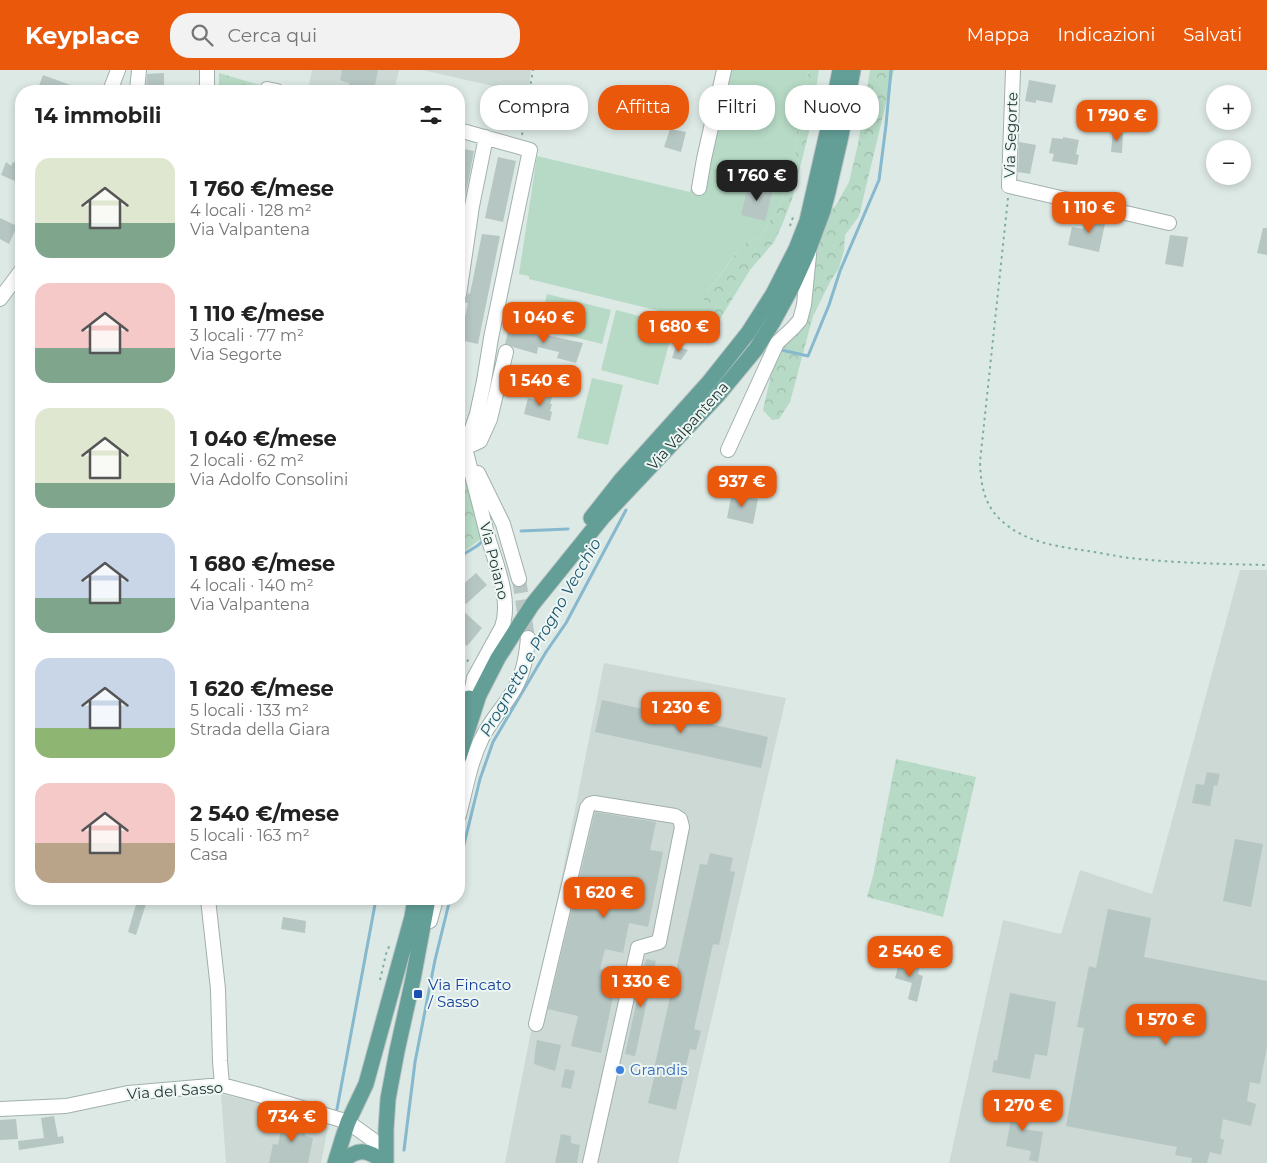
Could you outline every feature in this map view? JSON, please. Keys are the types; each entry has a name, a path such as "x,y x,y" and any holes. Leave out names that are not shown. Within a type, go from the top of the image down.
{"main road":[{"name":"Via Valpantena","path":"465,719 470,698 490,657 516,614 621,480 709,382 748,333 773,294 796,249 807,221 840,70"},
{"name":"Via Valpantena","path":"465,721 498,658 532,604 603,517 723,388 756,349 778,314 809,249 828,192 854,70"},
{"path":"335,1163 348,1122 366,1084 414,905"},
{"path":"385,1163 388,1099 427,905"},
{"path":"341,1163 356,1152 366,1152 376,1155 385,1163"}],"street":[{"path":"112,85 118,70"},
{"path":"138,85 139,70"},
{"path":"207,70 207,85"},
{"path":"699,188 724,70"},
{"name":"Via Segorte","path":"1013,70 1009,186 1169,223"},
{"path":"465,132 530,150 477,414 465,438"},
{"path":"465,254 472,206 486,137"},
{"path":"728,450 777,343 800,320 804,305 809,249"},
{"path":"0,299 15,279"},
{"path":"778,314 787,308 791,308 797,310 800,317"},
{"path":"465,444 480,441 490,419 506,352"},
{"name":"Via Poiano","path":"465,450 503,524 519,579"},
{"name":"Via Poiano","path":"465,454 501,579 506,609 502,628 474,678 470,698"},
{"path":"465,790 471,766 483,735 517,684 526,662 528,638"},
{"path":"536,1024 587,808 590,804 594,803 675,816 680,819 682,827 659,942 638,948 590,1163"},
{"path":"209,905 218,989 222,1085"},
{"path":"413,979 434,905"},
{"name":"Via del Sasso","path":"0,1109 66,1106 128,1093 222,1085 348,1122 373,1140 381,1152 385,1163"}],"path":[{"path":"520,147 534,70"},
{"path":"1009,186 980,462 981,481 989,505 1002,521 1021,534 1038,541 1130,558 1267,564"},
{"path":"788,231 794,215"},
{"path":"465,664 470,657"}],"shaded area":[{"path":"312,70 399,70 395,85 309,85"},
{"path":"423,70 531,70 529,85 489,85"},
{"path":"1240,570 1267,570 1267,1163 949,1163 1003,920 1061,934 1080,870 1152,894"},
{"path":"604,663 786,698 678,1163 505,1163"},
{"path":"221,1094 283,1108 328,1127 321,1163 226,1163"}],"green space":[{"path":"717,70 809,70 806,85 785,85 785,130 797,130 795,158 782,201 760,237 742,245 708,291 700,321 529,279 529,276 519,274 537,156 690,192 705,130 775,130 775,85 714,85"},
{"path":"809,70 819,70 817,85 806,85"},
{"path":"870,70 894,70 859,216 845,235 844,250 839,268 813,316 790,402 779,419 772,420 763,410 771,375 794,317 803,276 819,225 836,205 849,182 860,130 879,130 879,85 868,85"},
{"path":"219,73 260,85 219,85"},
{"path":"797,130 809,130 792,199 774,242 750,270 720,319 699,315 706,294 742,245 760,237 782,201 795,158"},
{"path":"547,294 611,310 602,344 538,328"},
{"path":"616,310 674,325 658,385 601,370"},
{"path":"592,378 623,385 608,445 577,438"},
{"path":"465,472 467,477 482,538 465,551"},
{"path":"896,759 976,777 943,917 867,897 873,876"}],"building":[{"path":"342,70 378,70 375,85 349,85 349,83 340,80"},
{"path":"164,73 164,85 146,85 147,74"},
{"path":"43,75 70,85 39,85"},
{"path":"1029,80 1056,85 1052,103 1036,100 1036,103 1025,101"},
{"path":"670,130 686,132 681,152 664,147"},
{"path":"1113,131 1123,132 1122,153 1111,152"},
{"path":"1063,137 1079,140 1076,154 1079,155 1077,165 1052,161 1054,154 1049,153 1052,138 1063,139"},
{"path":"1019,142 1036,145 1030,174 1018,172"},
{"path":"465,149 474,151 465,198"},
{"path":"498,157 516,161 503,222 485,218"},
{"path":"6,162 11,166 13,162 15,163 15,181 1,175"},
{"path":"749,183 773,189 765,221 741,215"},
{"path":"1086,215 1106,219 1099,252 1068,245 1072,227 1083,229"},
{"path":"0,218 15,225 15,230 9,244 0,239"},
{"path":"1263,228 1267,228 1267,255 1257,253"},
{"path":"482,234 500,236 478,344 465,341 465,317 468,303 465,301 468,293 470,294"},
{"path":"1170,235 1188,237 1183,267 1165,264"},
{"path":"509,327 583,343 576,363 557,358 559,352 538,347 537,354 505,344"},
{"path":"676,346 688,350 681,360 672,358"},
{"path":"542,394 552,397 550,421 524,414 528,398 536,400 537,395 541,396"},
{"path":"732,493 758,499 753,524 727,518"},
{"path":"476,573 487,585 466,604 465,583"},
{"path":"465,612 482,628 467,646 465,644"},
{"path":"602,700 768,737 761,768 595,732"},
{"path":"1207,772 1220,774 1217,786 1214,785 1210,806 1192,803 1196,784 1204,785"},
{"path":"595,812 656,822 650,850 663,852 648,927 629,923 623,953 605,949 600,969 605,970 601,985 615,988 601,1053 571,1046 578,1016 548,1009"},
{"path":"1235,839 1263,844 1251,907 1223,901"},
{"path":"710,853 733,858 730,871 735,872 719,945 713,944 694,1029 701,1031 696,1050 690,1049 676,1110 648,1103 700,864 707,865"},
{"path":"136,905 146,905 136,935 128,932"},
{"path":"1108,909 1151,918 1144,957 1267,981 1267,1046 1260,1084 1250,1082 1247,1101 1256,1104 1251,1126 1223,1119 1220,1138 1224,1140 1221,1155 1210,1152 1207,1163 1191,1163 1192,1158 1175,1155 1177,1147 1066,1126 1084,1028 1077,1027 1089,966 1096,968"},
{"path":"283,917 306,921 305,933 281,929"},
{"path":"646,959 656,961 635,1056 625,1054"},
{"path":"900,960 920,966 918,974 923,976 917,1002 908,999 912,983 895,978"},
{"path":"1010,993 1056,1002 1047,1056 1035,1054 1030,1079 992,1072 994,1060 997,1061"},
{"path":"537,1040 561,1045 555,1071 534,1064"},
{"path":"565,1069 575,1071 571,1089 561,1087"},
{"path":"1015,1098 1028,1100 1023,1129 1043,1132 1038,1162 1029,1160 1031,1151 1006,1146"},
{"path":"54,1116 58,1137 63,1136 64,1143 19,1150 18,1141 44,1138 41,1118"},
{"path":"284,1116 308,1121 305,1136 313,1138 308,1163 269,1163 273,1144 278,1145"},
{"path":"16,1119 18,1139 0,1140 0,1120"},
{"path":"561,1134 571,1136 571,1143 580,1145 577,1163 555,1163"}],"waterway":[{"name":"Prognetto e Progno Vecchio","path":"777,349 808,356 829,305 840,271 879,180 891,70"},
{"name":"Prognetto e Progno Vecchio","path":"465,840 480,779 493,742 546,652 566,623 626,510"},
{"name":"Prognetto e Progno Vecchio","path":"521,531 568,529"},
{"name":"Prognetto e Progno Vecchio","path":"465,553 484,540"},
{"name":"Prognetto e Progno Vecchio","path":"337,1109 375,905"},
{"name":"Prognetto e Progno Vecchio","path":"404,1150 415,1062 435,960 449,905"}],"tunnel":[{"path":"519,579 528,638"}],"place":[{"name":"Via Fincato / Sasso","path":"418,994"},
{"name":"Grandis","path":"620,1070"}]}
